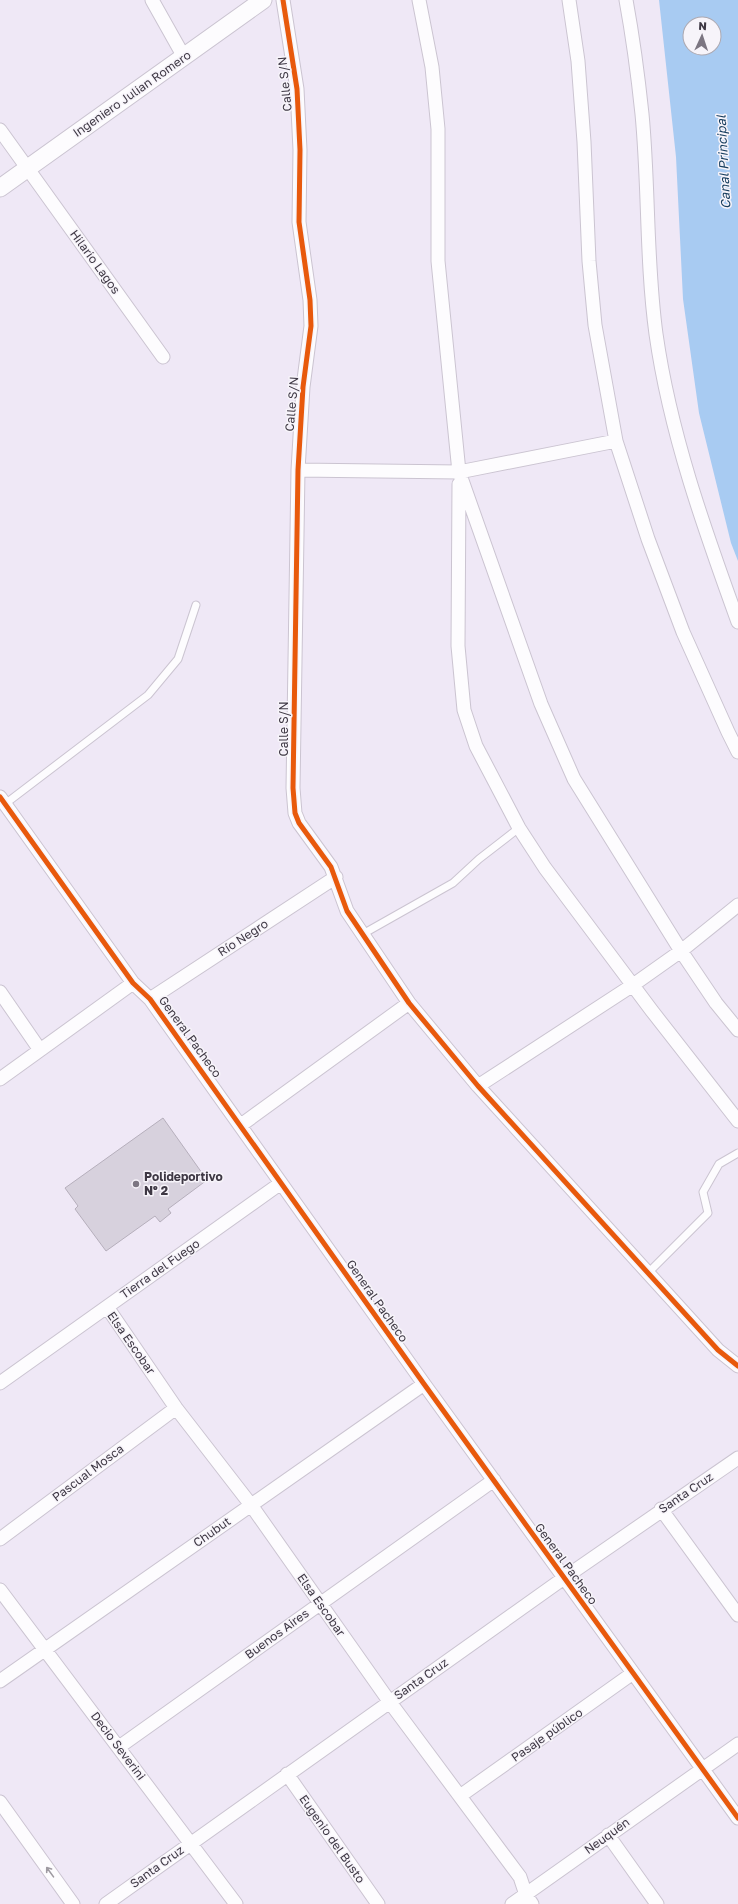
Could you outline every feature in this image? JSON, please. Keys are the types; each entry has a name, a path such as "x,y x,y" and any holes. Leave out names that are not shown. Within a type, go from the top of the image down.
{"street":[{"path":"152,0 184,57"},
{"name":"Ingeniero Julian Romero","path":"0,188 263,0"},
{"name":"Calle S/N","path":"283,0 297,88 300,150 299,222 310,300 311,326 303,386 298,470 293,780 295,813 299,823 325,857 336,877"},
{"path":"419,0 432,67 438,129 438,261 459,472 458,646 464,710 476,746 518,828 633,985 738,1121"},
{"path":"569,0 578,60 584,142 589,261 595,324 616,441 648,540 683,632 738,752"},
{"path":"626,0 642,114 651,279 656,332 665,392 703,525 738,622"},
{"name":"Hilario Lagos","path":"0,130 163,357"},
{"path":"298,470 459,472 616,441"},
{"path":"459,472 541,704 574,779 681,951 716,1003 738,1030"},
{"name":"General Pacheco","path":"2,802 133,983 150,999 424,1384 738,1818"},
{"path":"336,877 346,911 409,1003 478,1086 718,1350 738,1366"},
{"name":"Río Negro","path":"150,999 336,877"},
{"path":"478,1086 633,985 681,951 738,905"},
{"path":"0,1079 133,983"},
{"path":"0,992 40,1050"},
{"path":"241,1125 409,1003"},
{"name":"Tierra del Fuego","path":"0,1383 281,1183"},
{"name":"Elsa Escobar","path":"107,1307 176,1408 251,1505 389,1701 520,1877 529,1899"},
{"name":"Chubut","path":"0,1680 424,1384"},
{"name":"Pascual Mosca","path":"0,1539 176,1408"},
{"name":"Santa Cruz","path":"106,1904 389,1701 662,1509 738,1458"},
{"name":"Buenos Aires","path":"119,1747 494,1480"},
{"path":"662,1509 738,1615"},
{"name":"Decio Severini","path":"0,1590 191,1842 236,1904"},
{"name":"Pasaje público","path":"460,1796 633,1673"},
{"name":"Neuquén","path":"512,1904 529,1899 608,1835 738,1744"},
{"name":"Eugenio del Busto","path":"286,1774 378,1904"},
{"path":"0,1802 73,1904"},
{"path":"608,1835 658,1904"}],"lane":[{"path":"2,802 148,695 178,659 196,605"},
{"path":"361,935 453,883 479,859 518,828"},
{"path":"648,1273 708,1213 703,1192 719,1164 738,1153"}],"water":[{"name":"Canal Principal","path":"659,0 738,0 738,561 731,543 699,413 683,299 676,157"}],"building":[{"name":"Polideportivo Nº 2","path":"163,1118 207,1180 168,1209 171,1213 160,1222 155,1216 106,1251 75,1209 78,1206 65,1188"}],"cycle path":[{"path":"283,0 297,89 300,150 299,222 310,300 311,326 303,387 298,470 293,788 295,813 299,823 331,867 347,911 409,1003 478,1086 718,1350 738,1366"},
{"path":"0,797 133,983 150,999 424,1384 738,1818"}],"place":[{"name":"Polideportivo Nº 2","path":"136,1184"}]}
